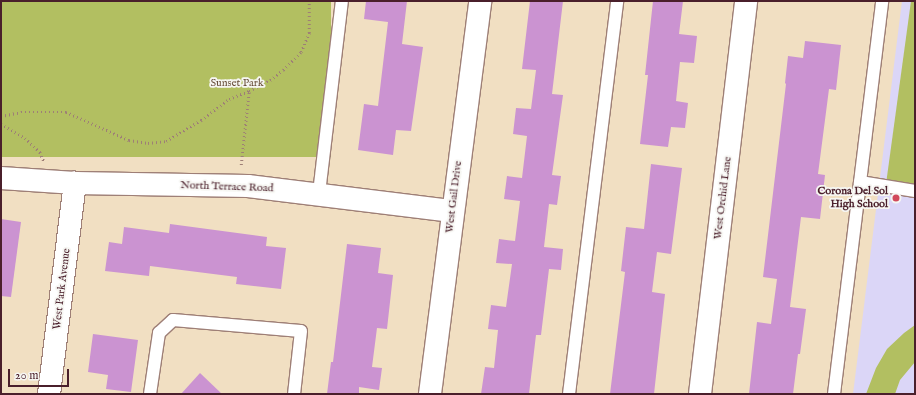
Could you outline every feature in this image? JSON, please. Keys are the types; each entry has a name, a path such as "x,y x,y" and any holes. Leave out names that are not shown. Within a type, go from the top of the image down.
{"street":[{"name":"West Gail Drive","path":"430,394 452,211 480,1"},
{"name":"West Orchid Lane","path":"700,394 746,1"},
{"name":"North Terrace Road","path":"1,178 75,183 239,186 319,193 452,211"},
{"name":"West Park Avenue","path":"49,394 75,183"}],"lane":[{"path":"319,193 342,1"},
{"path":"569,394 617,1"},
{"path":"834,394 882,1"},
{"path":"860,182 915,191"},
{"path":"150,394 159,333 173,320 301,331 294,394"}],"path":[{"path":"1,116 21,112 66,112 129,140 148,143 166,141 201,120 230,99 270,80 283,70 301,52 309,33 309,1"},
{"path":"239,186 249,91"},
{"path":"1,124 25,138 40,152 51,182"}],"shaded area":[{"name":"Corona Del Sol High School","path":"902,1 915,1 915,394 853,394"}],"green space":[{"name":"Sunset Park","path":"1,1 331,1 331,157 1,157"},
{"path":"911,1 915,1 915,187 886,184"},
{"path":"915,325 915,362 900,380 895,394 866,394 876,368 887,349"}],"building":[{"path":"366,1 407,1 402,44 423,47 411,131 396,130 393,155 358,150 364,104 378,106 388,22 364,19"},
{"path":"530,1 563,1 552,94 563,95 552,175 561,176 557,205 549,204 544,247 563,249 561,270 549,269 541,335 536,335 529,394 481,394 485,367 494,368 498,330 488,329 491,305 506,307 512,264 496,263 499,239 515,241 520,201 504,199 507,176 522,178 527,136 513,134 516,108 531,109 536,70 522,69"},
{"path":"653,1 683,1 679,34 697,36 694,63 680,62 676,101 688,103 685,128 671,127 668,147 640,144 648,75 645,75"},
{"path":"805,41 841,45 836,90 829,89 818,174 825,175 820,219 801,217 790,307 806,309 800,354 798,354 793,394 749,394 757,322 771,324 777,279 763,277 788,56 803,58"},
{"path":"651,164 682,168 671,254 657,252 652,292 665,294 654,394 610,394 625,272 621,271 626,227 644,229"},
{"path":"1,219 21,222 11,297 1,296"},
{"path":"170,224 267,237 266,246 286,248 281,289 236,284 237,277 150,266 149,276 105,271 109,242 122,244 124,227 169,233"},
{"path":"347,244 381,248 378,273 393,275 387,329 377,328 372,367 382,368 379,390 359,387 359,394 327,394 331,362 333,362"},
{"path":"93,334 138,340 131,392 106,389 108,375 88,372"},
{"path":"200,373 222,394 181,394"}],"place":[{"name":"Corona Del Sol High School","path":"896,198"}]}
